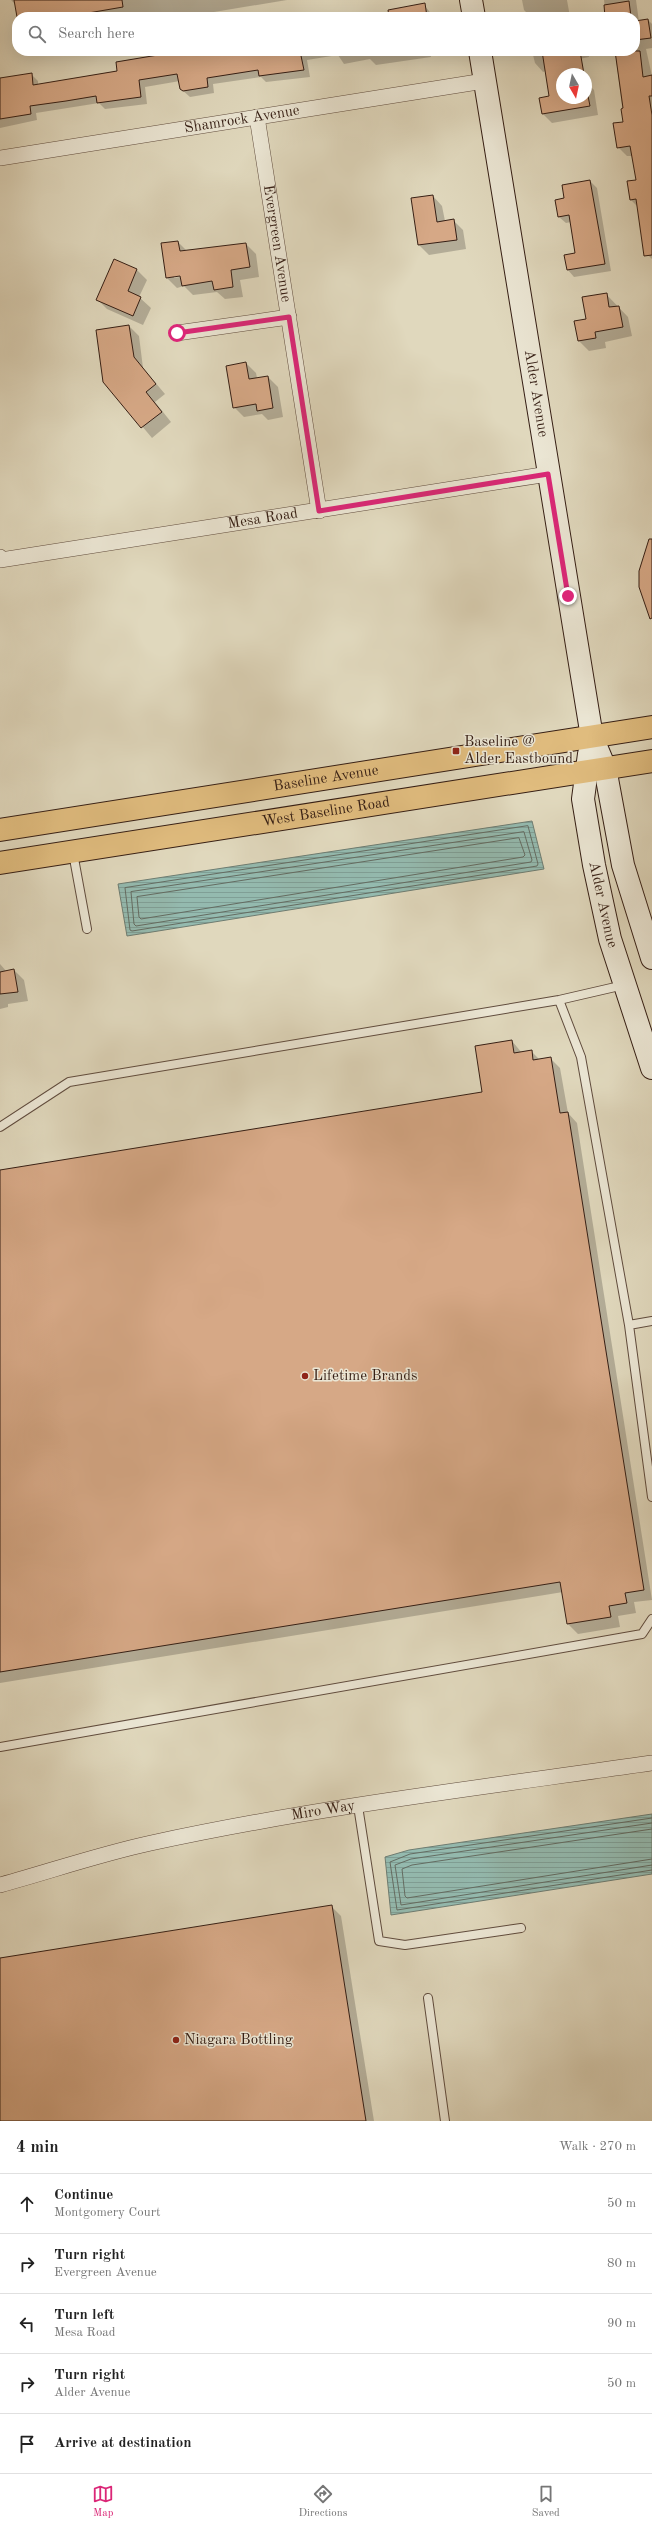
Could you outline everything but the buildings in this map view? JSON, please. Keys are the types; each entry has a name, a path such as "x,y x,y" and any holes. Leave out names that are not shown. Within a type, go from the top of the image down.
{"main road":[{"path":"471,0 473,12"},
{"name":"Alder Avenue","path":"481,56 596,769 623,865 652,958"},
{"name":"Baseline Avenue","path":"0,830 652,727"},
{"name":"West Baseline Road","path":"0,863 652,761"},
{"name":"Alder Avenue","path":"596,769 583,799 594,865 610,939 652,1068"}],"street":[{"name":"Shamrock Avenue","path":"0,158 484,81"},
{"name":"Evergreen Avenue","path":"257,118 319,511"},
{"path":"177,333 289,317"},
{"name":"Mesa Road","path":"0,560 548,474"},
{"name":"Miro Way","path":"0,1885 110,1852 152,1843 358,1806 652,1763"}],"lane":[{"path":"73,851 88,929"},
{"path":"0,1126 69,1082 559,1000 625,985"},
{"path":"559,1000 581,1057 629,1324 652,1497"},
{"path":"629,1324 652,1321"},
{"path":"0,1747 642,1634 652,1619"},
{"path":"358,1806 379,1941 404,1945 521,1928"},
{"path":"428,1998 445,2121"}],"water":[{"path":"532,821 544,869 127,936 118,884"},
{"path":"652,1814 652,1874 391,1915 385,1857 409,1850"}],"place":[{"name":"Baseline @ Alder Eastbound","path":"456,751"},
{"name":"Lifetime Brands","path":"305,1376"},
{"name":"Niagara Bottling","path":"176,2040"}],"route":[{"path":"177,333 289,317 319,511 548,474 568,596"}]}
